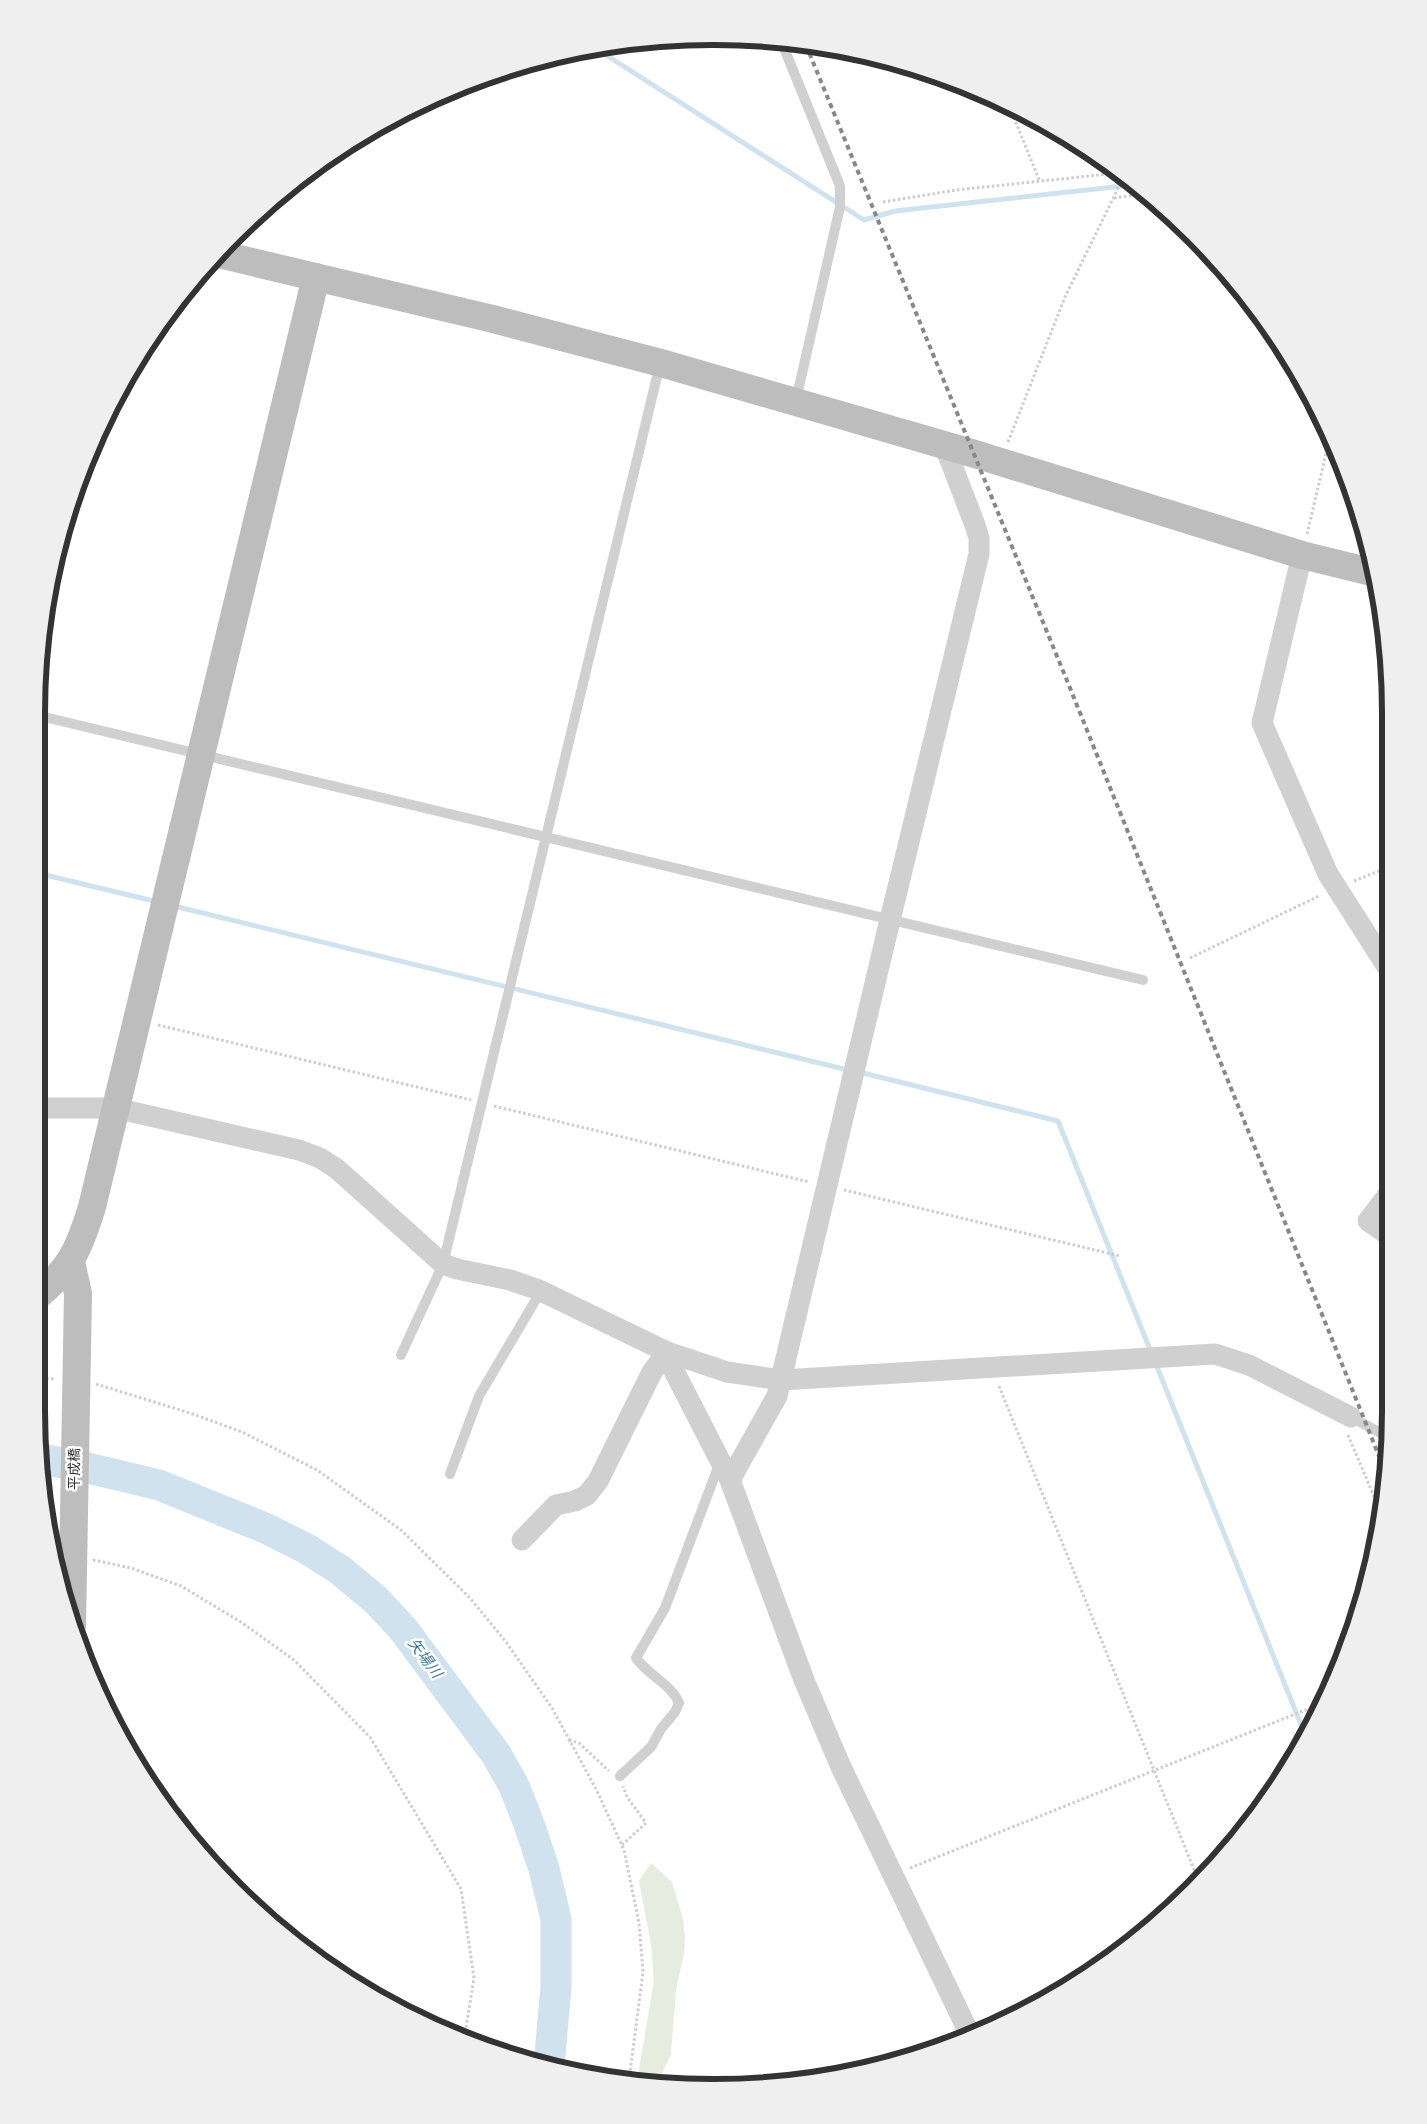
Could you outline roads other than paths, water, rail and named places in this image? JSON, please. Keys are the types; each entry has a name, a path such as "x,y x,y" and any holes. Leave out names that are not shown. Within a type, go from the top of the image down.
{"street":[{"path":"227,256 493,319 661,363 796,404 975,454 1302,555 1366,571"},
{"path":"52,1276 84,1233 92,1208 316,278"},
{"path":"730,1480 777,1396 979,554 979,538 975,525 945,446"},
{"path":"1302,555 1262,723 1328,874 1382,959"},
{"path":"45,1108 115,1108 299,1150 320,1158 337,1169 443,1264 457,1270 510,1280 539,1290 666,1352 727,1372 781,1380 1215,1354 1249,1365 1347,1415"},
{"path":"1382,1203 1368,1221 1382,1231"},
{"name":"平成橋","path":"52,1276 78,1293 76,1390 80,1553 74,1605"},
{"path":"666,1352 730,1480 808,1688 840,1767 967,2029"},
{"path":"522,1540 556,1505 575,1501 587,1495 598,1481 652,1372 666,1352"}],"lane":[{"path":"784,49 840,186 840,206 796,404"},
{"path":"400,1355 443,1264 545,836 661,363"},
{"path":"45,717 1143,980"},
{"path":"450,1474 479,1396 535,1301 539,1290"},
{"path":"1347,1415 1381,1433"},
{"path":"620,1776 651,1747 679,1703 675,1694 642,1666 636,1658 665,1608 720,1462"}],"waterway":[{"path":"605,54 864,220 895,211 1124,186"},
{"path":"45,875 158,902"},
{"path":"174,906 848,1070"},
{"path":"859,1072 1058,1121 1151,1352"},
{"path":"1155,1362 1302,1727"},
{"name":"矢場川","path":"47,1460 159,1485 265,1528 307,1549 340,1570 376,1600 403,1629 496,1754 514,1786 529,1824 544,1869 556,1919 556,1987 550,2058"}],"railway":[{"path":"809,52 1068,683 1380,1460"}]}
